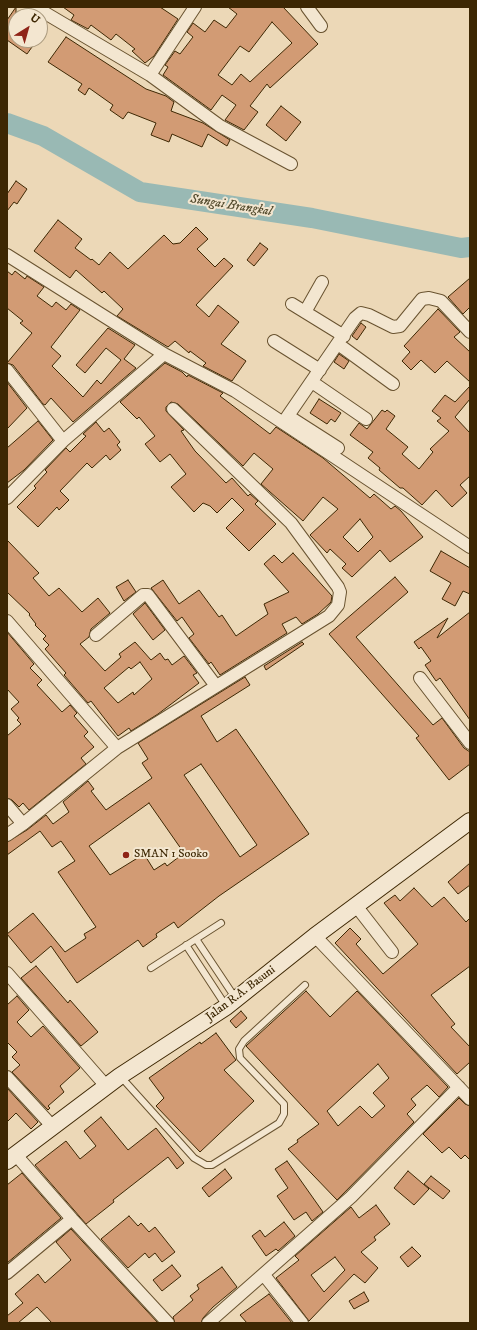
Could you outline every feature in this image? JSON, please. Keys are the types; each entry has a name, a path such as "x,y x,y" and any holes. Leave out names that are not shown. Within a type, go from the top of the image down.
{"main road":[{"name":"Jalan R.A. Basuni","path":"11,1158 120,1076 231,1003 315,936 357,907 470,821"}],"street":[{"path":"35,7 150,75 220,126 291,164"},
{"path":"150,75 195,7"},
{"path":"307,7 321,26"},
{"path":"7,255 164,354 338,448"},
{"path":"305,312 322,282"},
{"path":"285,420 355,318 361,313 369,315 393,328 400,326 422,298 429,298 442,301 470,332"},
{"path":"292,304 305,312 341,340 393,384"},
{"path":"274,341 320,370"},
{"path":"7,498 63,440 164,354"},
{"path":"7,370 63,440"},
{"path":"312,382 366,419"},
{"path":"7,835 24,824 117,748 329,616 338,605 340,592 291,523 173,409"},
{"path":"285,420 470,547"},
{"path":"96,635 143,595 148,595 216,686"},
{"path":"7,621 117,748"},
{"path":"420,678 470,743"},
{"path":"7,805 24,824"},
{"path":"357,907 392,952"},
{"path":"315,936 470,1099"},
{"path":"7,973 106,1086"},
{"path":"7,1077 53,1127"},
{"path":"208,1323 351,1197 459,1087"},
{"path":"11,1158 72,1219 168,1323"},
{"path":"7,1272 72,1219"},
{"path":"264,1275 302,1323"}],"lane":[{"path":"151,968 221,922"},
{"path":"196,939 231,1003"},
{"path":"186,945 231,1003"},
{"path":"120,1076 194,1158 206,1165 212,1165 278,1123 284,1114 284,1104 240,1058 239,1049 244,1041 305,985"}],"building":[{"path":"63,7 160,7 178,19 154,56 145,63 132,51 135,49 116,34 111,40 91,25 88,29 71,20 74,15"},
{"path":"228,7 283,7 318,44 270,88 267,84 250,106 258,112 244,130 225,120 236,105 222,95 211,110 163,75 168,67 165,65 175,51 180,54 193,37 187,32 193,23 205,32 214,20 226,28 237,14","holes":["272,22 292,43 250,82 241,74 232,85 218,75 240,46 249,52"]},
{"path":"8,19 8,41 7,40"},
{"path":"66,37 146,89 166,96 174,102 171,111 203,123 230,140 227,146 208,134 202,147 172,134 169,142 151,135 156,123 128,112 123,119 110,110 113,105 89,88 85,95 78,90 82,84 48,62"},
{"path":"18,48 31,48 27,54"},
{"path":"281,106 301,122 286,141 266,125"},
{"path":"16,181 27,189 17,204 14,202 7,211 7,194"},
{"path":"58,220 82,239 75,248 91,260 92,259 99,265 110,252 128,269 164,235 173,244 180,243 196,227 208,239 197,249 215,267 224,258 233,266 196,305 209,317 218,305 239,322 221,344 246,361 232,381 203,366 206,363 190,351 189,353 175,341 168,347 117,316 123,309 104,291 102,293 76,270 70,278 34,251"},
{"path":"260,243 268,249 254,266 247,260"},
{"path":"7,271 12,275 15,271 25,279 27,276 44,287 37,296 52,307 56,302 66,310 71,304 80,310 51,347 61,356 52,366 83,397 97,380 101,384 121,360 106,348 85,373 76,365 108,328 135,345 124,359 136,368 73,422 51,398 45,405 43,404 13,365 7,363 32,333 20,323 23,321 7,308"},
{"path":"470,278 470,307 463,314 448,297"},
{"path":"438,309 460,332 454,337 470,352 470,382 447,361 435,373 421,360 411,370 402,361 410,352 404,346"},
{"path":"361,323 366,327 357,340 352,336"},
{"path":"339,354 349,361 344,369 334,362"},
{"path":"165,363 182,372 187,377 188,375 223,393 220,396 270,434 276,427 323,458 370,498 374,494 391,509 395,506 423,537 390,562 380,550 352,577 342,568 346,564 330,549 327,553 310,535 338,509 323,497 303,521 261,484 273,469 254,453 243,466 178,404 171,402 166,407 166,411 184,430 181,431 195,451 226,483 232,478 248,496 250,494 258,501 255,504 276,524 249,551 226,528 244,510 232,498 217,513 210,506 203,503 194,512 171,487 186,474 170,454 160,462 145,444 155,436 139,417 137,419 120,402","holes":["360,519 373,537 358,552 343,537"]},
{"path":"7,382 27,408 7,429"},
{"path":"470,386 470,399 455,417 470,433 470,476 460,485 467,493 452,507 436,490 422,505 379,470 380,468 368,458 373,452 350,435 359,423 367,429 382,410 385,412 387,410 395,416 386,429 408,447 402,454 419,469 433,452 430,449 449,431 437,421 441,418 432,411 445,395 455,402"},
{"path":"319,399 341,413 335,422 331,419 327,424 310,413"},
{"path":"38,421 53,440 24,470 7,483 7,448"},
{"path":"96,422 104,432 109,428 120,442 117,445 121,450 110,460 106,455 92,468 87,463 60,491 69,500 59,510 57,507 38,527 17,507 36,488 34,486 47,472 45,470 66,448 70,452 86,436 83,434"},
{"path":"7,540 39,573 33,578 49,596 59,588 82,612 98,598 110,613 91,629 89,637 80,644 105,671 121,657 119,654 135,642 151,660 160,653 165,660 168,659 172,665 184,656 197,673 193,675 199,683 158,714 131,731 129,728 118,736 91,701 88,703 64,675 66,673 45,649 49,645 43,639 46,636 35,625 36,624 29,615 30,614 7,592","holes":["140,662 152,679 134,695 133,692 118,703 104,688 129,667 131,669"]},
{"path":"441,551 470,568 470,594 463,591 455,606 442,599 451,583 430,571"},
{"path":"293,553 332,596 331,602 318,614 302,624 296,617 282,624 287,633 220,675 211,662 209,664 189,638 194,634 182,617 177,621 151,588 163,580 179,604 199,590 219,617 222,615 236,636 268,614 264,604 289,592 264,564 274,555 282,563"},
{"path":"395,577 408,592 356,637 433,725 442,718 464,748 470,752 470,764 449,780 416,738 419,736 329,634"},
{"path":"128,580 136,592 124,601 116,587"},
{"path":"145,603 165,630 153,640 133,614"},
{"path":"470,612 470,720 440,678 436,681 425,665 431,661 421,647 419,649 414,642 448,618 437,638"},
{"path":"7,632 34,664 30,668 42,680 37,685 62,712 70,705 77,713 74,716 88,732 84,736 94,747 81,758 86,764 29,810 23,803 19,807 12,800 7,798 7,736 21,724 17,720 19,718 11,709 19,702 7,689"},
{"path":"302,642 304,644 266,670 264,666"},
{"path":"245,677 250,685 201,716 217,742 236,729 309,834 219,896 178,928 174,922 156,934 157,937 143,947 138,940 77,983 51,946 31,963 7,934 33,913 65,952 86,938 84,934 96,927 58,872 75,861 61,841 52,847 40,831 7,855 7,842 27,830 46,815 53,824 69,812 63,802 88,781 94,789 91,791 106,810 152,778 142,763 148,759 138,743","holes":["201,764 257,845 240,857 184,775","149,803 184,853 167,866 165,863 154,870 144,854 110,875 89,846"]},
{"path":"470,863 470,885 458,894 448,882"},
{"path":"414,888 432,907 444,897 466,922 470,918 470,966 431,995 455,1024 451,1027 470,1047 470,1062 457,1074 335,943 350,928 361,939 356,944 383,974 418,944 384,903 395,895 400,901"},
{"path":"36,966 68,1003 70,1000 98,1032 81,1046 21,978"},
{"path":"306,991 330,1017 357,991 448,1087 439,1097 427,1085 411,1099 416,1105 407,1114 414,1122 337,1200 288,1149 298,1142 297,1140 319,1124 246,1046","holes":["378,1064 389,1078 373,1093 385,1106 372,1118 360,1106 338,1126 327,1111"]},
{"path":"17,996 29,1010 17,1022 31,1037 43,1026 80,1068 60,1086 64,1092 48,1106 50,1108 48,1110 12,1072 20,1065 12,1057 17,1052 7,1042 7,1005"},
{"path":"241,1011 247,1018 236,1028 230,1021"},
{"path":"216,1033 236,1060 224,1070 254,1101 200,1152 156,1106 164,1098 149,1078 200,1042 201,1044"},
{"path":"7,1088 38,1122 31,1129 16,1113 7,1122"},
{"path":"459,1098 465,1104 470,1106 470,1160 465,1155 461,1159 449,1147 442,1153 423,1134"},
{"path":"101,1117 128,1150 156,1128 184,1163 177,1169 168,1157 113,1200 114,1202 86,1224 35,1165 66,1141 80,1159 96,1146 84,1131"},
{"path":"287,1161 323,1212 312,1221 306,1212 294,1220 277,1196 288,1188 275,1169"},
{"path":"225,1169 232,1178 209,1197 202,1188"},
{"path":"408,1171 429,1189 414,1205 394,1188"},
{"path":"22,1173 61,1218 7,1263 7,1185"},
{"path":"431,1176 450,1191 443,1199 424,1184"},
{"path":"376,1205 390,1224 374,1237 376,1240 361,1252 378,1268 365,1283 354,1274 309,1321 276,1278 299,1260 295,1256 351,1207 359,1218","holes":["335,1257 345,1270 324,1292 311,1275"]},
{"path":"129,1216 138,1226 141,1223 149,1232 155,1227 175,1252 162,1262 155,1253 149,1258 145,1253 128,1268 101,1239"},
{"path":"284,1222 295,1236 278,1251 276,1249 266,1256 252,1236 260,1230 265,1237"},
{"path":"71,1229 158,1323 52,1323 37,1307 18,1323 7,1323 7,1316 23,1303 15,1294 38,1274 45,1283 71,1260 56,1242"},
{"path":"412,1247 421,1256 408,1267 400,1257"},
{"path":"172,1265 181,1276 162,1291 153,1280"},
{"path":"222,1267 237,1287 213,1307 203,1318 201,1323 175,1323 173,1317 193,1300 190,1296 199,1289 197,1285"},
{"path":"364,1292 369,1301 354,1309 349,1301"},
{"path":"269,1294 292,1323 247,1323 240,1315"}],"waterway":[{"name":"Sungai Brangkal","path":"7,123 43,136 140,192 312,218 461,248 470,247"}],"place":[{"name":"SMAN 1 Sooko","path":"126,855"}]}
